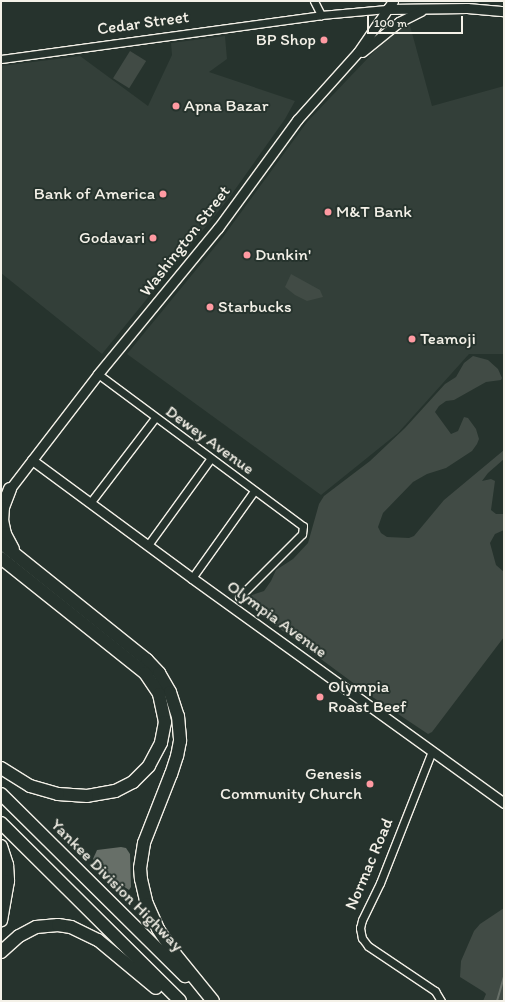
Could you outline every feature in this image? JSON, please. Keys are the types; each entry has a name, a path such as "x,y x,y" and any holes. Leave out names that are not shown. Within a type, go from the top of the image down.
{"highway":[{"path":"10,489 3,507 2,524 8,541 19,556"},
{"path":"1,543 147,660 159,673 170,692 178,716 180,741 171,774 144,843 140,868 141,879 147,904 158,929 175,954 214,1001"},
{"path":"1,558 145,673 157,689 164,713 164,734 156,755 144,772 124,787 100,795 71,796 45,792 19,780 1,768"},
{"path":"1,567 35,584"},
{"name":"Yankee Division Highway","path":"1,794 210,1001"},
{"path":"1,823 180,1001"},
{"path":"1,846 7,865 8,881 2,913"},
{"path":"1,952 18,936 36,927 52,925 71,927 98,940 171,1001"}],"main road":[{"name":"Washington Street","path":"1,501 98,374 222,222 297,120 350,62 393,1"},
{"path":"405,1 408,4 423,9"},
{"name":"Cedar Street","path":"387,9 467,8 504,11"},
{"path":"350,62 399,22 423,9"},
{"name":"Olympia Avenue","path":"32,460 192,578 504,803"}],"street":[{"path":"314,1 321,15"},
{"name":"Cedar Street","path":"1,59 321,15 387,9"},
{"name":"Dewey Avenue","path":"98,374 155,418 302,525 304,530 302,534 239,597"},
{"path":"90,503 155,418"},
{"path":"148,545 210,458"},
{"path":"192,578 254,491"},
{"name":"Normac Road","path":"432,751 380,883 362,920 360,928 362,938 368,946 433,990 441,1001"}],"shaded area":[{"path":"409,22 432,106 504,86 504,354 469,354 398,433 321,495 127,354 223,237 307,122 388,37"},
{"path":"225,36 227,59 209,72 295,101 285,119 229,198 102,354 1,273 1,66 80,56 148,106 172,55 171,43"},
{"path":"130,51 146,61 129,88 113,78"},
{"path":"291,274 320,290 323,297 307,301 295,295 285,287"},
{"path":"473,356 488,360 498,369 502,378 501,380 486,382 454,400 446,401 439,406 435,412 451,434 458,431 464,417 468,418 476,429 479,439 477,444 472,451 446,468 427,474 413,482 383,513 378,527 381,533 387,537 409,538 414,536 444,500 504,450 504,459 488,473 482,481 491,479 495,481 491,510 496,514 504,514 504,530 495,534 490,543 496,565 504,572 504,637 432,732 428,734 371,696 253,609 249,600 252,595 264,591 276,570 293,559 308,543 319,504 324,496 370,461 405,428 445,384 456,377 464,363"},
{"path":"121,847 126,848 130,854 131,887 129,890 102,872 93,859 97,850"},
{"path":"504,908 504,1001 483,1001 486,994 460,977 461,961 474,931 480,924"}],"waterway":[{"path":"497,1001 504,976"}],"place":[{"name":"BP Shop","path":"324,40"},
{"name":"Apna Bazar","path":"176,106"},
{"name":"Bank of America","path":"163,194"},
{"name":"M&T Bank","path":"328,212"},
{"name":"Godavari","path":"153,238"},
{"name":"Dunkin'","path":"247,255"},
{"name":"Starbucks","path":"210,307"},
{"name":"Teamoji","path":"412,339"},
{"name":"Olympia Roast Beef","path":"320,697"},
{"name":"Genesis Community Church","path":"370,784"}]}
